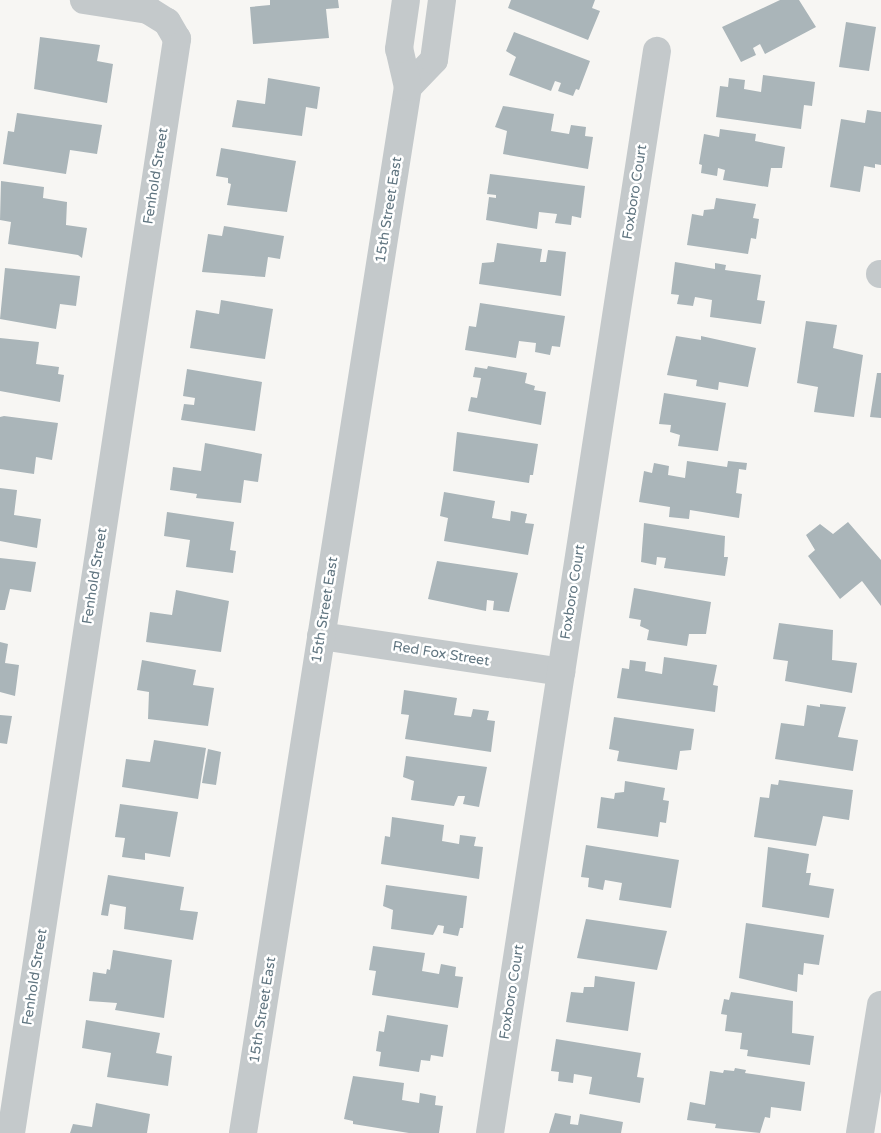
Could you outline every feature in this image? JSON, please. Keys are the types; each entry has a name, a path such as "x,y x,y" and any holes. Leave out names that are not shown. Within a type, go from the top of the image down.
{"street":[{"name":"Fenhold Street","path":"11,1133 177,39 167,22 148,10 84,0"},
{"name":"15th Street East","path":"243,1133 408,88 399,49 406,0"},
{"path":"408,88 434,60 442,0"},
{"name":"Foxboro Court","path":"490,1133 657,51"},
{"name":"Red Fox Street","path":"321,636 561,672"},
{"path":"860,1133 881,1005"}],"building":[{"path":"270,0 338,0 339,8 326,9 329,38 253,44 250,7 270,5"},
{"path":"511,0 595,0 592,8 600,11 588,40 508,8"},
{"path":"780,0 799,0 816,27 765,54 760,44 753,48 756,55 741,62 722,27"},
{"path":"846,22 876,27 869,71 839,67"},
{"path":"514,32 590,61 579,90 576,89 573,96 558,91 561,83 555,81 551,91 509,75 516,57 506,51"},
{"path":"40,37 100,45 97,61 113,64 107,103 34,89"},
{"path":"763,75 815,82 812,106 804,105 801,129 716,117 720,86 728,87 729,78 745,80 744,89 761,92"},
{"path":"268,78 320,87 317,109 306,107 302,136 232,127 237,100 265,104"},
{"path":"503,106 554,114 551,131 569,134 571,125 586,127 585,136 593,137 588,169 503,154 507,131 495,127"},
{"path":"867,110 881,112 881,165 875,164 875,168 864,166 860,192 830,187 841,119 865,123"},
{"path":"17,113 102,125 97,154 70,150 66,174 3,164 8,131 14,132"},
{"path":"720,129 756,134 755,141 785,147 782,168 771,168 768,187 723,180 725,170 718,168 717,176 701,173 702,165 699,164 704,134 719,137"},
{"path":"221,148 296,161 287,212 227,205 231,184 228,183 228,178 216,176"},
{"path":"490,174 585,186 581,218 572,216 571,225 555,223 557,214 539,212 537,229 486,220 489,197 496,198 496,195 487,194"},
{"path":"1,181 44,187 43,198 67,202 66,225 87,228 82,258 78,255 8,244 11,222 0,220"},
{"path":"716,198 756,204 753,218 759,219 756,239 751,238 748,254 687,245 692,214 703,216 704,210 714,209"},
{"path":"224,226 284,236 280,259 268,257 265,277 202,272 208,234 222,236"},
{"path":"497,243 542,249 540,262 546,262 548,250 566,252 561,296 479,284 482,263 494,262"},
{"path":"675,262 715,269 715,263 726,265 725,270 761,275 757,300 765,301 761,324 710,317 712,300 695,297 693,306 677,304 679,295 671,294"},
{"path":"5,268 80,276 76,306 60,304 56,329 0,319"},
{"path":"221,300 273,309 265,359 190,348 196,310 219,314"},
{"path":"480,303 565,316 560,347 552,346 550,355 535,352 536,343 519,341 516,358 465,350 469,326 476,327"},
{"path":"806,321 837,325 833,348 863,355 854,417 814,412 818,387 797,383"},
{"path":"676,336 701,340 701,336 756,348 748,387 719,382 718,390 696,386 697,380 667,375"},
{"path":"0,338 39,342 36,364 59,367 58,374 64,375 60,402 0,391"},
{"path":"488,366 527,373 525,383 535,386 534,390 546,392 541,425 468,411 471,397 477,398 481,378 473,377 475,367 487,369"},
{"path":"187,369 262,382 255,431 181,420 184,404 194,405 195,398 183,396"},
{"path":"877,373 881,373 881,418 870,417"},
{"path":"664,393 726,403 718,451 678,446 680,435 670,432 671,425 659,424"},
{"path":"0,417 58,423 52,460 36,457 34,474 0,469"},
{"path":"457,432 538,444 533,475 530,475 529,483 453,471"},
{"path":"205,443 262,454 258,482 244,480 241,503 196,498 197,494 170,490 173,467 201,471"},
{"path":"687,461 727,467 728,461 747,463 746,470 739,469 736,493 742,494 739,518 690,510 689,519 669,517 670,507 639,502 644,471 652,473 654,463 669,466 668,475 685,478"},
{"path":"0,488 17,490 14,515 41,519 37,548 0,541"},
{"path":"444,492 495,501 492,518 510,521 511,511 527,514 525,523 534,524 528,555 444,541 448,518 440,516"},
{"path":"167,512 234,522 230,550 236,551 233,573 186,567 190,540 164,536"},
{"path":"848,522 881,560 881,606 862,581 840,599 808,556 815,550 806,535 820,524 833,534"},
{"path":"644,523 725,536 724,557 728,557 725,576 664,568 666,558 657,557 656,565 641,562"},
{"path":"0,558 36,562 31,592 10,589 5,610 0,610"},
{"path":"437,561 518,573 509,612 493,610 494,601 487,600 486,611 428,599"},
{"path":"634,588 711,602 706,634 689,634 687,646 647,640 649,630 640,626 641,620 629,618"},
{"path":"176,590 229,601 221,652 146,642 150,612 172,615"},
{"path":"779,623 833,630 832,660 857,663 852,693 785,681 788,661 773,659"},
{"path":"0,642 8,644 5,663 19,665 15,696 0,692"},
{"path":"664,657 717,665 713,685 718,686 715,712 617,698 622,668 629,669 630,660 646,662 645,671 662,674"},
{"path":"142,660 196,670 193,685 214,688 208,726 148,719 149,692 137,690"},
{"path":"404,690 457,698 454,715 471,717 473,709 489,711 487,720 495,721 491,752 405,739 409,715 401,714"},
{"path":"820,704 846,707 838,737 858,740 853,771 775,759 781,723 804,726 807,705 820,707"},
{"path":"0,715 12,716 7,744 0,743"},
{"path":"614,717 694,729 691,750 680,751 677,770 617,761 619,751 609,749"},
{"path":"154,740 206,748 198,799 122,787 126,759 150,762"},
{"path":"208,749 221,752 216,785 202,783"},
{"path":"406,756 487,767 479,807 463,804 465,796 458,796 454,806 411,800 414,781 403,777"},
{"path":"779,780 853,790 849,820 823,816 816,846 754,837 760,797 769,798 771,784 778,785"},
{"path":"625,781 665,788 663,800 669,801 666,823 660,822 658,837 597,828 601,797 614,799 615,793 624,792"},
{"path":"120,804 178,812 170,857 145,853 145,860 122,857 125,838 115,837"},
{"path":"392,817 444,825 442,841 459,844 460,835 476,837 474,846 483,847 479,879 381,864 385,836 390,837"},
{"path":"586,845 679,860 671,908 619,900 622,883 605,880 603,890 588,887 589,878 581,877"},
{"path":"768,847 809,854 806,873 811,873 809,885 834,889 829,918 762,907"},
{"path":"108,875 184,887 180,910 198,912 193,940 124,929 126,907 110,904 108,916 101,915"},
{"path":"386,885 467,896 463,928 460,928 458,936 443,933 444,926 438,925 433,935 391,929 393,910 383,906"},
{"path":"586,919 667,931 657,970 577,958"},
{"path":"746,923 824,935 819,965 804,963 803,975 798,974 797,992 739,978"},
{"path":"373,946 425,953 422,971 439,974 441,964 456,967 455,976 463,977 458,1008 372,995 376,971 369,970"},
{"path":"113,950 172,960 164,1018 115,1010 117,1003 89,1001 93,972 106,974 107,969 110,970"},
{"path":"595,976 635,982 628,1031 566,1022 571,992 583,993 584,987 594,987"},
{"path":"731,992 793,1001 792,1033 814,1036 810,1065 747,1056 748,1050 740,1049 742,1033 725,1031 727,1015 721,1014 724,999 729,1000"},
{"path":"387,1015 448,1025 443,1057 431,1055 430,1061 421,1060 419,1072 379,1066 381,1052 376,1051 379,1031 384,1032"},
{"path":"86,1020 160,1033 156,1053 172,1056 168,1086 107,1077 111,1053 82,1048"},
{"path":"556,1039 641,1053 637,1077 644,1078 640,1103 589,1094 592,1077 574,1074 573,1083 558,1081 559,1072 551,1071"},
{"path":"735,1068 746,1070 745,1073 805,1082 801,1111 771,1107 770,1118 765,1117 760,1133 715,1128 716,1124 687,1120 690,1102 705,1105 710,1071 723,1073 724,1070 734,1071"},
{"path":"353,1076 404,1083 402,1100 419,1103 420,1093 436,1096 435,1105 443,1106 439,1133 409,1133 353,1124 353,1121 344,1119"},
{"path":"96,1103 150,1114 147,1133 70,1133 73,1124 92,1127"},
{"path":"555,1113 571,1116 570,1124 578,1125 580,1114 623,1122 621,1133 549,1133"}]}
